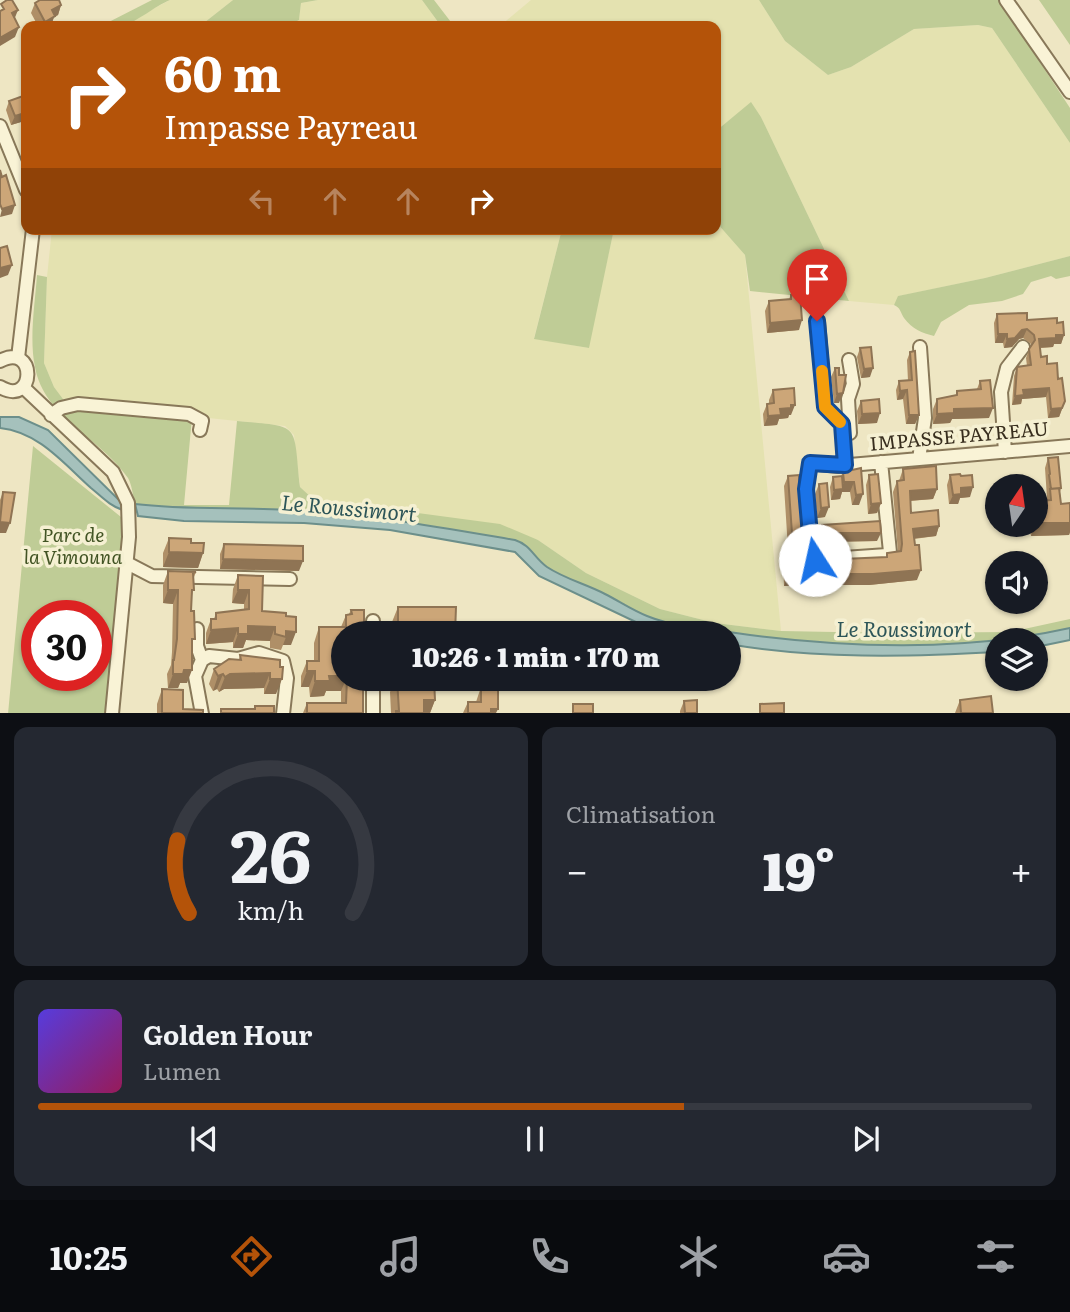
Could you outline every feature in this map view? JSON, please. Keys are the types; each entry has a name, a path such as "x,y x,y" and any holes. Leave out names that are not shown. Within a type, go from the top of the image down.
{"street":[{"path":"1006,0 1070,92"},
{"path":"0,126 21,178"},
{"path":"18,358 32,235"},
{"path":"817,321 825,407 842,424 850,465"},
{"path":"919,459 925,418 920,347"},
{"path":"1005,452 1001,392 1007,368 1023,347"},
{"path":"0,361 9,357 18,358 25,363 28,371 23,387 13,391 0,387"},
{"path":"849,360 853,384 848,399 850,465"},
{"path":"23,387 113,472 129,510 127,563 112,713"},
{"path":"51,415 61,408 78,404 189,414 202,421 200,430"},
{"name":"IMPASSE PAYREAU","path":"881,462 890,552 887,555 815,560 812,558 806,489 810,463 850,465 881,462 1005,452 1070,446"},
{"path":"127,563 152,576 290,579"},
{"path":"197,629 197,646 202,660"},
{"path":"202,713 195,676 202,660 209,656 238,659 259,653 283,661 287,678 284,713"},
{"path":"373,691 373,713"}],"shaded area":[{"path":"170,0 233,0 206,21 130,21"},
{"path":"318,0 422,0 437,21 297,21 301,3"},
{"path":"531,0 759,0 785,41 828,75 851,67 914,29 978,25 992,28 1070,143 1070,256 899,296 894,305 849,301 761,117 751,103 721,127 721,21 506,21"},
{"path":"721,228 745,255 781,631 741,626 741,621 707,621 660,609 586,573 538,540 403,510 313,499 300,487 294,435 285,426 66,403 54,387 44,363 51,235 560,235 534,338 588,348 613,235 721,235"}],"green space":[{"path":"152,0 170,0 133,21 111,21"},
{"path":"233,0 318,0 301,3 297,21 206,21"},
{"path":"422,0 434,0 450,21 437,21"},
{"path":"759,0 999,0 1070,108 1070,143 992,28 978,25 914,29 851,67 828,75 785,41"},
{"path":"1039,0 1070,0 1070,45"},
{"path":"751,102 761,117 849,301 750,291 745,255 721,228 721,127"},
{"path":"560,235 613,235 589,348 534,339"},
{"path":"1070,256 1070,276 1056,279 1051,276 1031,282 1023,294 1002,301 969,305 941,322 934,336 914,328 894,305 898,296 985,278"},
{"path":"37,275 47,277 44,363 54,387 66,403 192,417 184,505 229,505 237,421 284,427 294,439 300,487 313,499 500,524 538,540 586,573 660,609 707,621 661,621 642,614 610,596 554,571 525,545 515,540 344,514 173,508 135,504 128,478 117,464 61,414 40,385 32,344"},
{"name":"Parc de la Vimouna","path":"33,446 121,517 124,537 112,654 112,600 21,600 21,691 108,691 106,713 8,713"},
{"path":"1070,619 1070,628 1048,632 1048,628 1028,628"},
{"path":"741,626 781,631 985,632 985,641 946,645 861,645 741,634"}],"water":[{"path":"0,417 19,417 48,430 120,501 123,510 106,501 39,442 0,428"},
{"path":"135,504 286,510 401,521 515,540 525,545 554,571 661,621 634,621 539,576 515,552 390,530 304,523 184,521 138,516"},
{"path":"1070,628 1070,640 1048,645 1048,632"},
{"path":"741,634 861,644 985,641 985,653 930,655 862,656 741,646"}],"building":[{"path":"12,0 18,10 12,13 19,27 0,38 0,11 4,9 1,4"},
{"path":"40,0 59,0 61,5 52,10 55,16 44,21 35,3"},
{"path":"21,97 21,114 15,116 9,101"},
{"path":"0,170 2,177 6,175 15,205 2,209 0,204"},
{"path":"7,246 12,265 0,268 0,248"},
{"path":"800,294 802,320 770,323 769,301 791,299 791,295"},
{"path":"1027,313 1027,320 1057,318 1057,323 1063,322 1064,335 1039,339 1041,357 1047,356 1047,364 1057,363 1058,379 1062,378 1065,401 1062,408 1051,409 1049,388 1023,390 1024,395 1015,396 1017,367 1031,365 1029,349 1035,340 1034,335 1027,329 1022,330 1015,338 1007,339 1007,334 998,334 997,314"},
{"path":"871,347 873,368 864,369 860,348"},
{"path":"915,351 919,415 909,415 907,390 900,391 899,381 912,380 910,352"},
{"path":"835,368 839,368 839,375 846,375 843,393 837,394"},
{"path":"990,380 993,408 954,409 954,413 937,414 937,399 957,395 957,391 981,389 980,381"},
{"path":"794,388 795,405 780,409 781,415 768,416 767,404 774,403 773,390"},
{"path":"879,399 880,413 862,414 861,401"},
{"path":"1058,457 1061,488 1051,489 1048,458"},
{"path":"936,466 937,489 910,491 911,513 938,510 939,526 913,529 915,545 919,545 921,570 836,576 817,573 788,575 787,549 793,548 788,476 799,475 799,481 801,480 808,556 820,560 887,557 887,553 901,551 897,481 904,480 903,469"},
{"path":"861,468 863,494 856,495 854,482 844,482 843,472"},
{"path":"878,474 881,503 871,504 869,475"},
{"path":"950,475 972,475 973,487 961,488 961,494 953,495"},
{"path":"842,476 843,489 834,490 833,477"},
{"path":"827,483 829,507 821,508 819,484"},
{"path":"1059,488 1061,504 1070,503 1070,523 1048,523 1050,489"},
{"path":"3,492 15,493 10,523 0,522"},
{"path":"880,521 881,533 823,533 822,525"},
{"path":"169,538 191,539 191,543 204,543 203,553 169,552"},
{"path":"224,544 303,546 303,561 223,559"},
{"path":"168,571 196,572 193,573 191,611 194,611 195,639 192,639 192,670 184,670 183,674 173,674 178,590 168,590"},
{"path":"238,575 263,576 262,611 286,613 286,616 296,617 296,632 286,631 286,637 275,634 275,627 248,626 248,634 238,634 238,628 211,630 211,619 216,619 216,613 249,609 249,590 238,590"},
{"path":"398,607 456,607 455,621 398,621"},
{"path":"351,610 364,610 364,621 346,621 346,615 352,614"},
{"path":"319,627 331,627 330,681 315,681 315,671 307,671 307,661 319,661"},
{"path":"240,655 280,660 280,667 283,667 282,679 270,679 270,673 218,676 214,669 229,659 241,660"},
{"path":"162,689 183,690 183,709 203,710 203,713 162,713"},
{"path":"346,691 363,691 363,713 307,713 307,703 346,703"},
{"path":"398,691 435,691 435,700 424,700 424,713 396,713 399,711"},
{"path":"481,691 498,691 498,709 491,709 491,713 468,713 468,702 481,702"},
{"path":"991,696 993,713 961,713 960,700"},
{"path":"697,700 697,713 685,713 684,701"},
{"path":"784,703 784,713 760,713 760,704"},
{"path":"573,704 593,704 593,713 573,713"},
{"path":"255,706 274,706 274,713 221,713 221,709 255,709"}],"slow traffic":[{"path":"822,371 825,407 840,422"}],"route":[{"path":"815,560 812,558 806,489 810,463 845,465 842,424 825,407 817,321"}],"water label":[{"name":"Le Roussimort","path":"349,509"},
{"name":"Le Roussimort","path":"904,630"}]}
